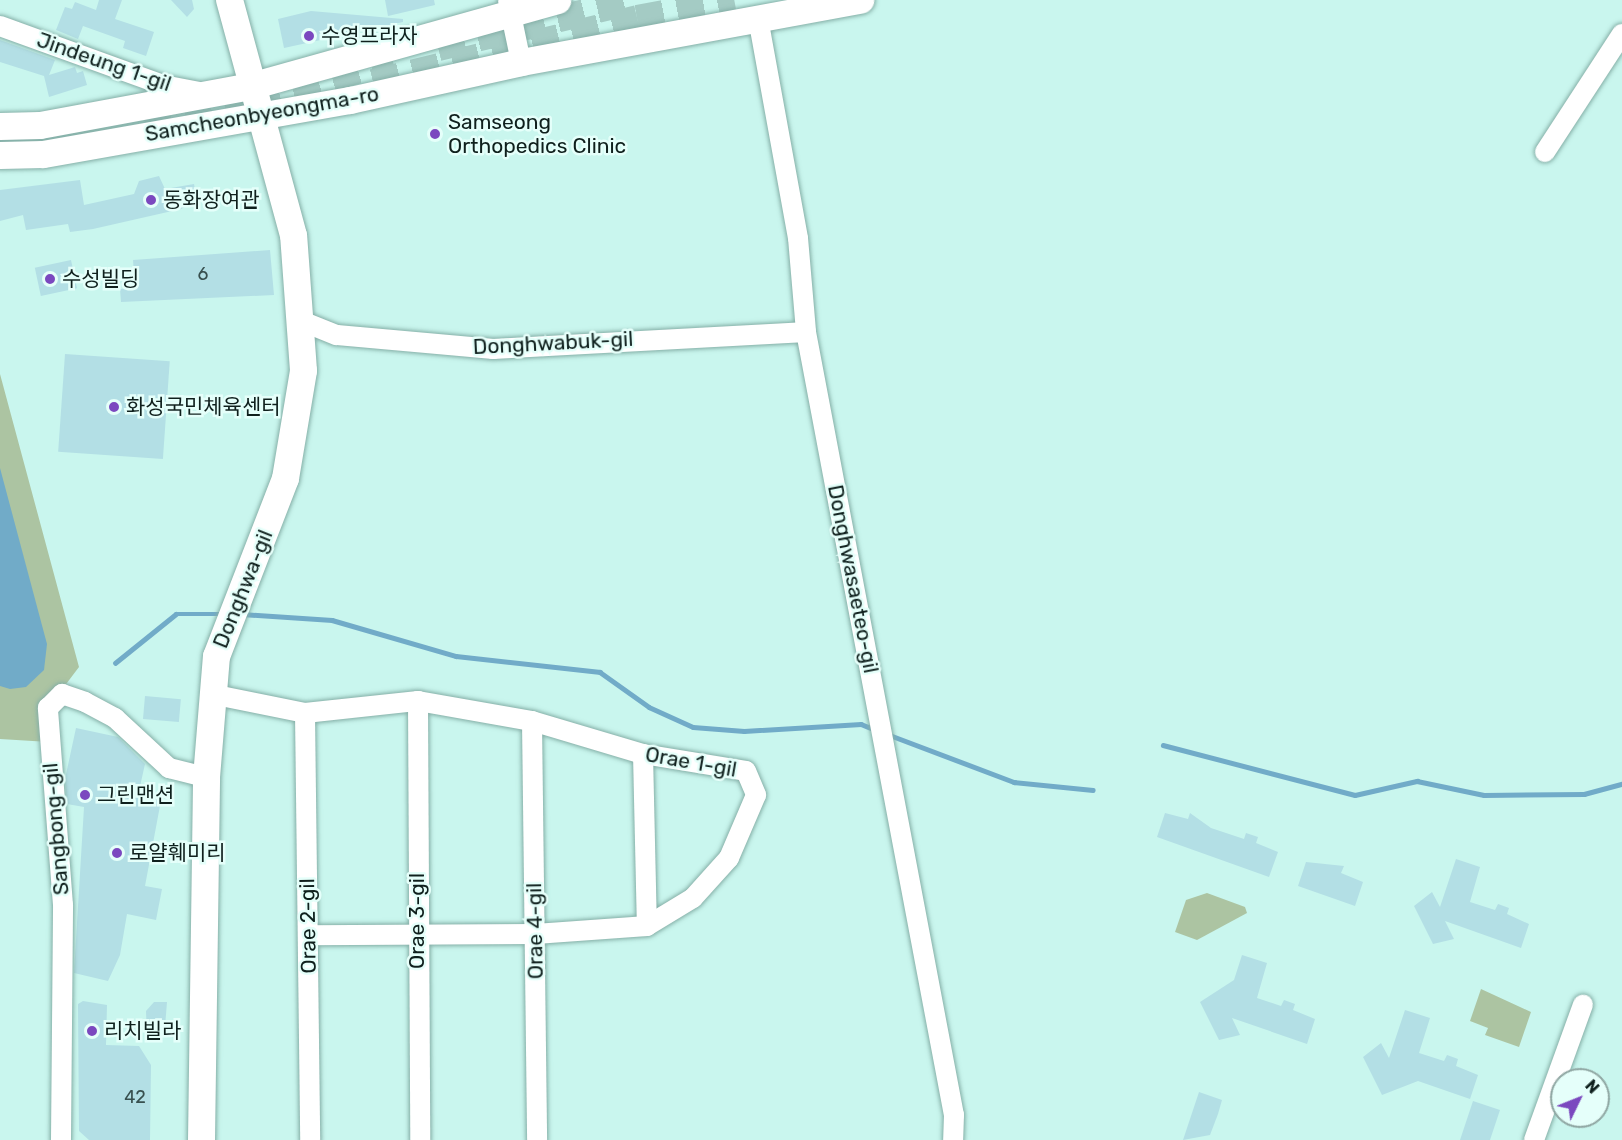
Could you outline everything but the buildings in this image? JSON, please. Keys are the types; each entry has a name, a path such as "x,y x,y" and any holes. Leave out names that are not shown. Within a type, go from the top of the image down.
{"main road":[{"name":"Donghwa-gil","path":"201,1140 206,777 211,694 224,625 268,525 293,447 302,400 304,322 293,235 261,116 250,86 229,0"},
{"name":"Samcheonbyeongma-ro","path":"0,126 40,125 250,86 381,53 510,7 557,0"},
{"name":"Samcheonbyeongma-ro","path":"0,155 42,154 350,100 521,62 860,0"},
{"path":"350,100 342,94 347,81 381,53"}],"street":[{"path":"510,7 521,62"},
{"name":"Donghwasaeteo-gil","path":"758,18 798,238 806,332 954,1115 953,1140"},
{"name":"Jindeung 1-gil","path":"0,26 162,85 210,94"},
{"path":"1545,152 1622,34"},
{"name":"Donghwabuk-gil","path":"304,322 337,335 493,349 806,332"},
{"name":"Sangbong-gil","path":"61,1140 63,905 48,708 62,694 85,702 115,718 169,768 206,777"},
{"name":"Orae 1-gil","path":"211,694 305,713 418,702 532,721 642,754 746,771 756,795 729,858 693,898 647,926 535,934 308,935"},
{"name":"Orae 3-gil","path":"418,702 416,935 420,1140"},
{"name":"Orae 2-gil","path":"305,713 310,1140"},
{"name":"Orae 4-gil","path":"532,721 537,1140"},
{"path":"642,754 647,926"},
{"path":"1534,1140 1583,1005"}],"green space":[{"path":"0,374 79,667 48,708 49,742 0,739"},
{"path":"1207,893 1245,907 1247,913 1197,940 1175,932 1186,900"},
{"path":"1481,989 1531,1012 1519,1047 1485,1035 1488,1028 1470,1021"}],"water":[{"path":"0,468 47,644 44,670 26,687 10,689 0,686"}],"waterway":[{"path":"115,663 176,614 221,614"},
{"path":"242,614 332,620 456,656 600,672 649,707 693,727 744,731 861,724 876,730"},
{"path":"887,734 1014,782 1093,790"},
{"path":"1163,745 1355,795 1417,781 1484,795 1584,794 1622,784"}],"tunnel":[{"path":"438,47 635,0"},
{"path":"373,82 637,18 734,0"},
{"path":"144,118 253,99 393,60"}],"place":[{"name":"수영프라자","path":"309,36"},
{"name":"Samseong Orthopedics Clinic","path":"435,134"},
{"name":"동화장여관","path":"151,200"},
{"name":"수성빌딩","path":"50,279"},
{"name":"화성국민체육센터","path":"114,407"},
{"name":"그린맨션","path":"85,795"},
{"name":"로얄훼미리","path":"117,853"},
{"name":"리치빌라","path":"92,1031"}]}
